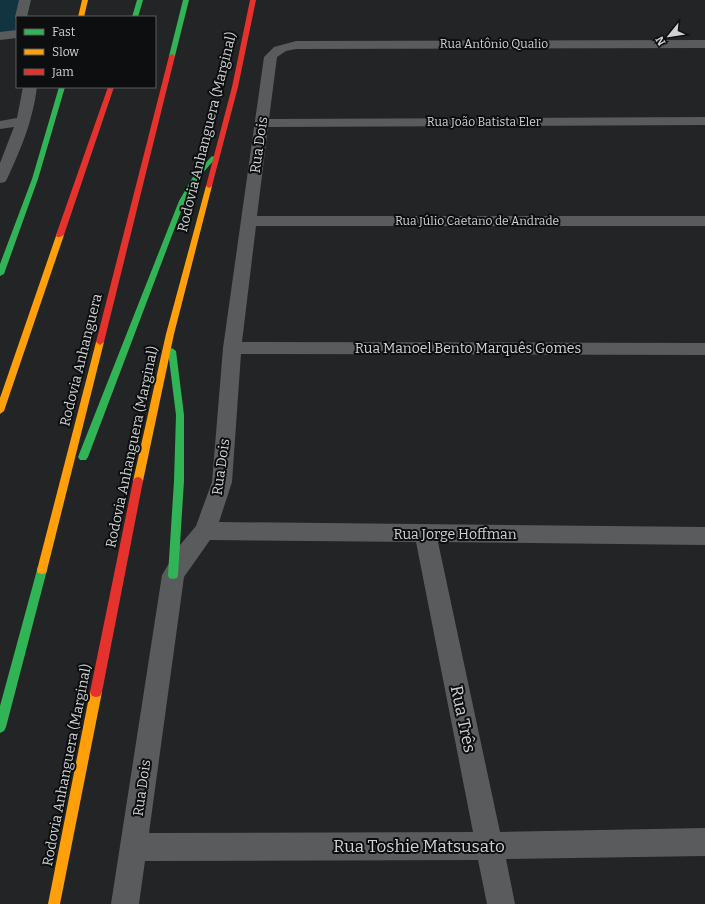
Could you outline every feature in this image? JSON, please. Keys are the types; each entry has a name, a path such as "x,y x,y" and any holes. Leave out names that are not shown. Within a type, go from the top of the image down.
{"highway":[{"path":"81,16 85,0"},
{"path":"135,16 140,0"},
{"name":"Rodovia Anhanguera","path":"0,727 47,551 186,0"},
{"name":"Rodovia Anhanguera (Marginal)","path":"54,904 133,503 170,334 235,87 253,0"},
{"path":"0,274 19,225 51,130 62,88"},
{"path":"0,411 111,88"},
{"path":"80,465 182,201 196,176 216,155"},
{"path":"0,246 19,225"},
{"path":"170,334 180,415 179,481 173,575"},
{"path":"47,551 75,479"}],"street":[{"path":"21,16 25,0"},
{"path":"0,36 16,34"},
{"name":"Rua Antônio Qualio","path":"283,47 296,45 705,44"},
{"name":"Rua Dois","path":"125,904 173,575 188,552 205,532 222,482 232,348 270,57 275,51 283,47"},
{"path":"0,179 22,122 29,98 30,88"},
{"name":"Rua João Batista Eler","path":"262,123 705,121"},
{"path":"0,125 22,122"},
{"name":"Rua Júlio Caetano de Andrade","path":"248,221 705,221"},
{"name":"Rua Manoel Bento Marquês Gomes","path":"232,348 705,349"},
{"name":"Rua Jorge Hoffman","path":"205,532 705,536"},
{"name":"Rua Três","path":"426,534 501,904"},
{"name":"Rua Toshie Matsusato","path":"133,847 490,846 705,842"}],"shaded area":[{"path":"0,0 25,0 17,16 16,16 16,34 0,36"}],"traffic: fast":[{"path":"135,16 140,0"},
{"path":"172,56 186,0"},
{"path":"0,274 35,179 62,88"},
{"path":"83,457 182,201 196,176 213,158"},
{"path":"172,351 180,415 179,481 173,575"},
{"path":"0,727 42,570"}],"traffic: slow":[{"path":"81,16 85,0"},
{"path":"138,481 170,334 209,186"},
{"path":"0,411 60,235"},
{"path":"42,570 100,342"},
{"path":"54,904 96,692"}],"traffic: jam":[{"path":"209,186 235,87 253,0"},
{"path":"100,342 172,56"},
{"path":"60,235 111,88"},
{"path":"96,692 138,481"}]}
